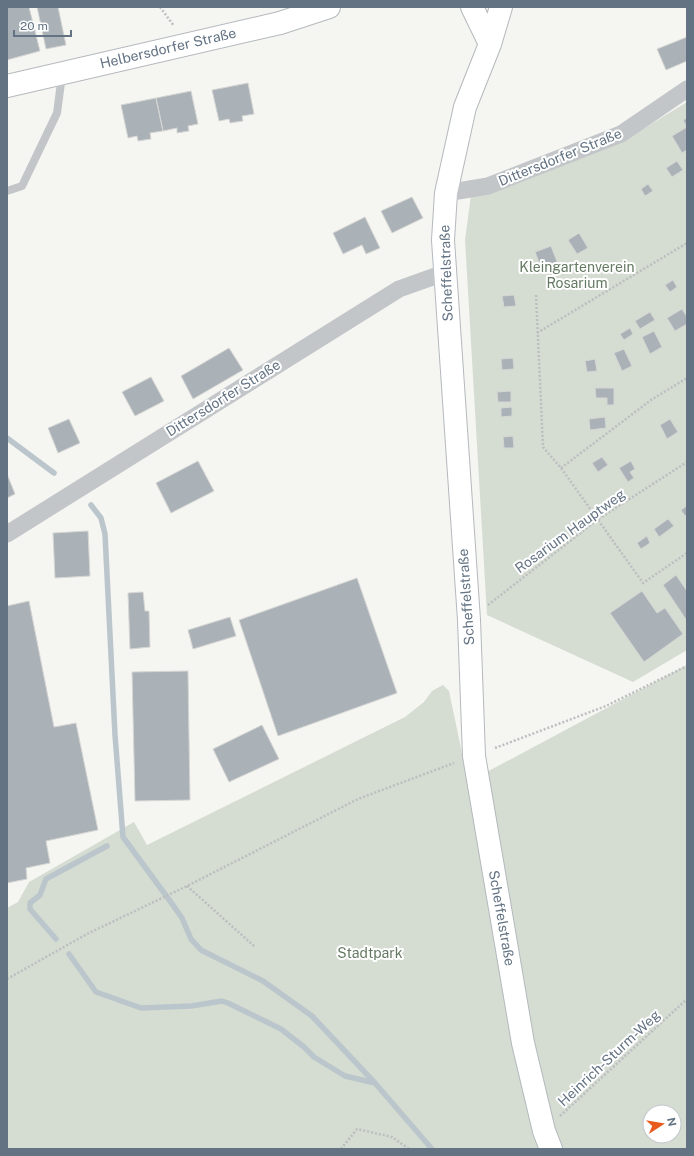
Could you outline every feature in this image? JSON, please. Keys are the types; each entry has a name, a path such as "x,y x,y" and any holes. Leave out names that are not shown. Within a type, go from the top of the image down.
{"main road":[{"name":"Helbersdorfer Straße","path":"7,86 280,23 329,7"},
{"path":"472,7 476,12 490,44"},
{"name":"Scheffelstraße","path":"501,7 490,44 465,107 446,193 443,240 444,273 468,620 474,756 523,1043 547,1140"}],"street":[{"name":"Dittersdorfer Straße","path":"446,193 488,186 621,134 687,89"},
{"name":"Dittersdorfer Straße","path":"7,534 399,289 444,273"}],"lane":[{"path":"7,191 22,186 48,133 57,113 63,72"}],"path":[{"path":"537,333 687,243"},
{"path":"536,295 543,447 561,468 643,583 687,553"},
{"path":"561,468 651,400 687,378"},
{"name":"Rosarium Hauptweg","path":"468,620 597,520 687,462"},
{"path":"7,979 87,934 187,886 358,799 606,706 687,666"},
{"path":"187,886 254,946"},
{"name":"Heinrich-Sturm-Weg","path":"547,1140 687,999"},
{"path":"341,1149 357,1129 392,1137 409,1149"}],"green space":[{"name":"Kleingartenverein Rosarium","path":"687,102 687,650 633,682 487,615 465,240 471,195 620,143"},
{"name":"Stadtpark","path":"687,665 687,1149 7,1149 7,908 18,902 29,882 134,822 147,845 405,717 424,702 432,691 443,685 449,691 468,782"}],"building":[{"path":"7,7 29,7 40,51 7,60"},
{"path":"37,7 58,7 66,45 46,49"},
{"path":"687,37 687,61 666,70 657,49"},
{"path":"248,83 254,114 242,116 243,121 230,123 229,119 219,121 212,90"},
{"path":"191,91 198,124 188,126 189,131 177,133 177,128 163,131 156,98"},
{"path":"156,98 163,131 150,133 151,139 138,141 137,136 128,138 121,105"},
{"path":"687,118 687,127 683,120"},
{"path":"687,127 687,150 682,153 672,136"},
{"path":"677,161 683,170 672,177 666,168"},
{"path":"648,184 653,191 645,196 641,189"},
{"path":"412,197 423,218 392,233 381,211"},
{"path":"365,217 380,248 366,254 362,245 343,254 333,233"},
{"path":"579,233 588,248 577,254 568,240"},
{"path":"551,246 558,264 542,270 535,252"},
{"path":"673,280 677,287 670,292 665,285"},
{"path":"514,295 516,306 504,307 502,296"},
{"path":"682,309 687,317 687,324 675,331 667,318"},
{"path":"650,312 655,320 640,329 635,321"},
{"path":"630,328 633,334 624,340 620,334"},
{"path":"654,331 662,347 650,354 642,337"},
{"path":"229,348 243,370 193,399 181,376"},
{"path":"624,349 632,366 622,371 614,353"},
{"path":"513,358 514,369 502,370 501,359"},
{"path":"595,359 597,371 587,372 585,361"},
{"path":"151,377 164,401 135,416 122,392"},
{"path":"595,388 614,388 614,405 607,405 607,398 596,398"},
{"path":"511,391 511,402 498,402 497,392"},
{"path":"512,407 512,416 501,417 501,408"},
{"path":"605,417 606,428 590,430 589,419"},
{"path":"69,419 80,443 58,453 48,428"},
{"path":"670,419 678,432 667,439 660,425"},
{"path":"513,436 514,448 504,448 503,437"},
{"path":"602,457 608,465 598,472 592,463"},
{"path":"198,461 214,491 171,513 156,483"},
{"path":"631,461 635,469 630,472 634,478 628,482 619,468"},
{"path":"7,474 15,494 7,498"},
{"path":"687,506 687,514 685,516 681,510"},
{"path":"668,519 674,526 659,537 654,529"},
{"path":"88,531 90,576 55,578 53,533"},
{"path":"647,536 650,543 641,549 637,543"},
{"path":"676,575 687,591 687,621 663,585"},
{"path":"357,578 397,693 278,736 239,620"},
{"path":"642,591 657,613 665,608 683,634 644,662 610,613"},
{"path":"143,592 145,611 149,611 150,647 130,649 128,593"},
{"path":"29,601 54,727 76,723 98,830 46,841 50,863 26,868 27,879 7,883 7,606"},
{"path":"230,617 236,636 193,649 188,630"},
{"path":"188,671 190,800 135,801 132,672"},
{"path":"262,725 279,759 229,782 213,749"}],"waterway":[{"path":"7,438 54,473"},
{"path":"91,505 101,518 105,534 115,735 123,837 182,918 191,939 201,950 263,981 312,1016 375,1083 432,1149"},
{"path":"56,939 30,909 30,903 40,895 46,879 107,846"},
{"path":"69,954 96,992 141,1008 191,1006 222,1001 281,1029 314,1057 345,1076 375,1083"}]}
